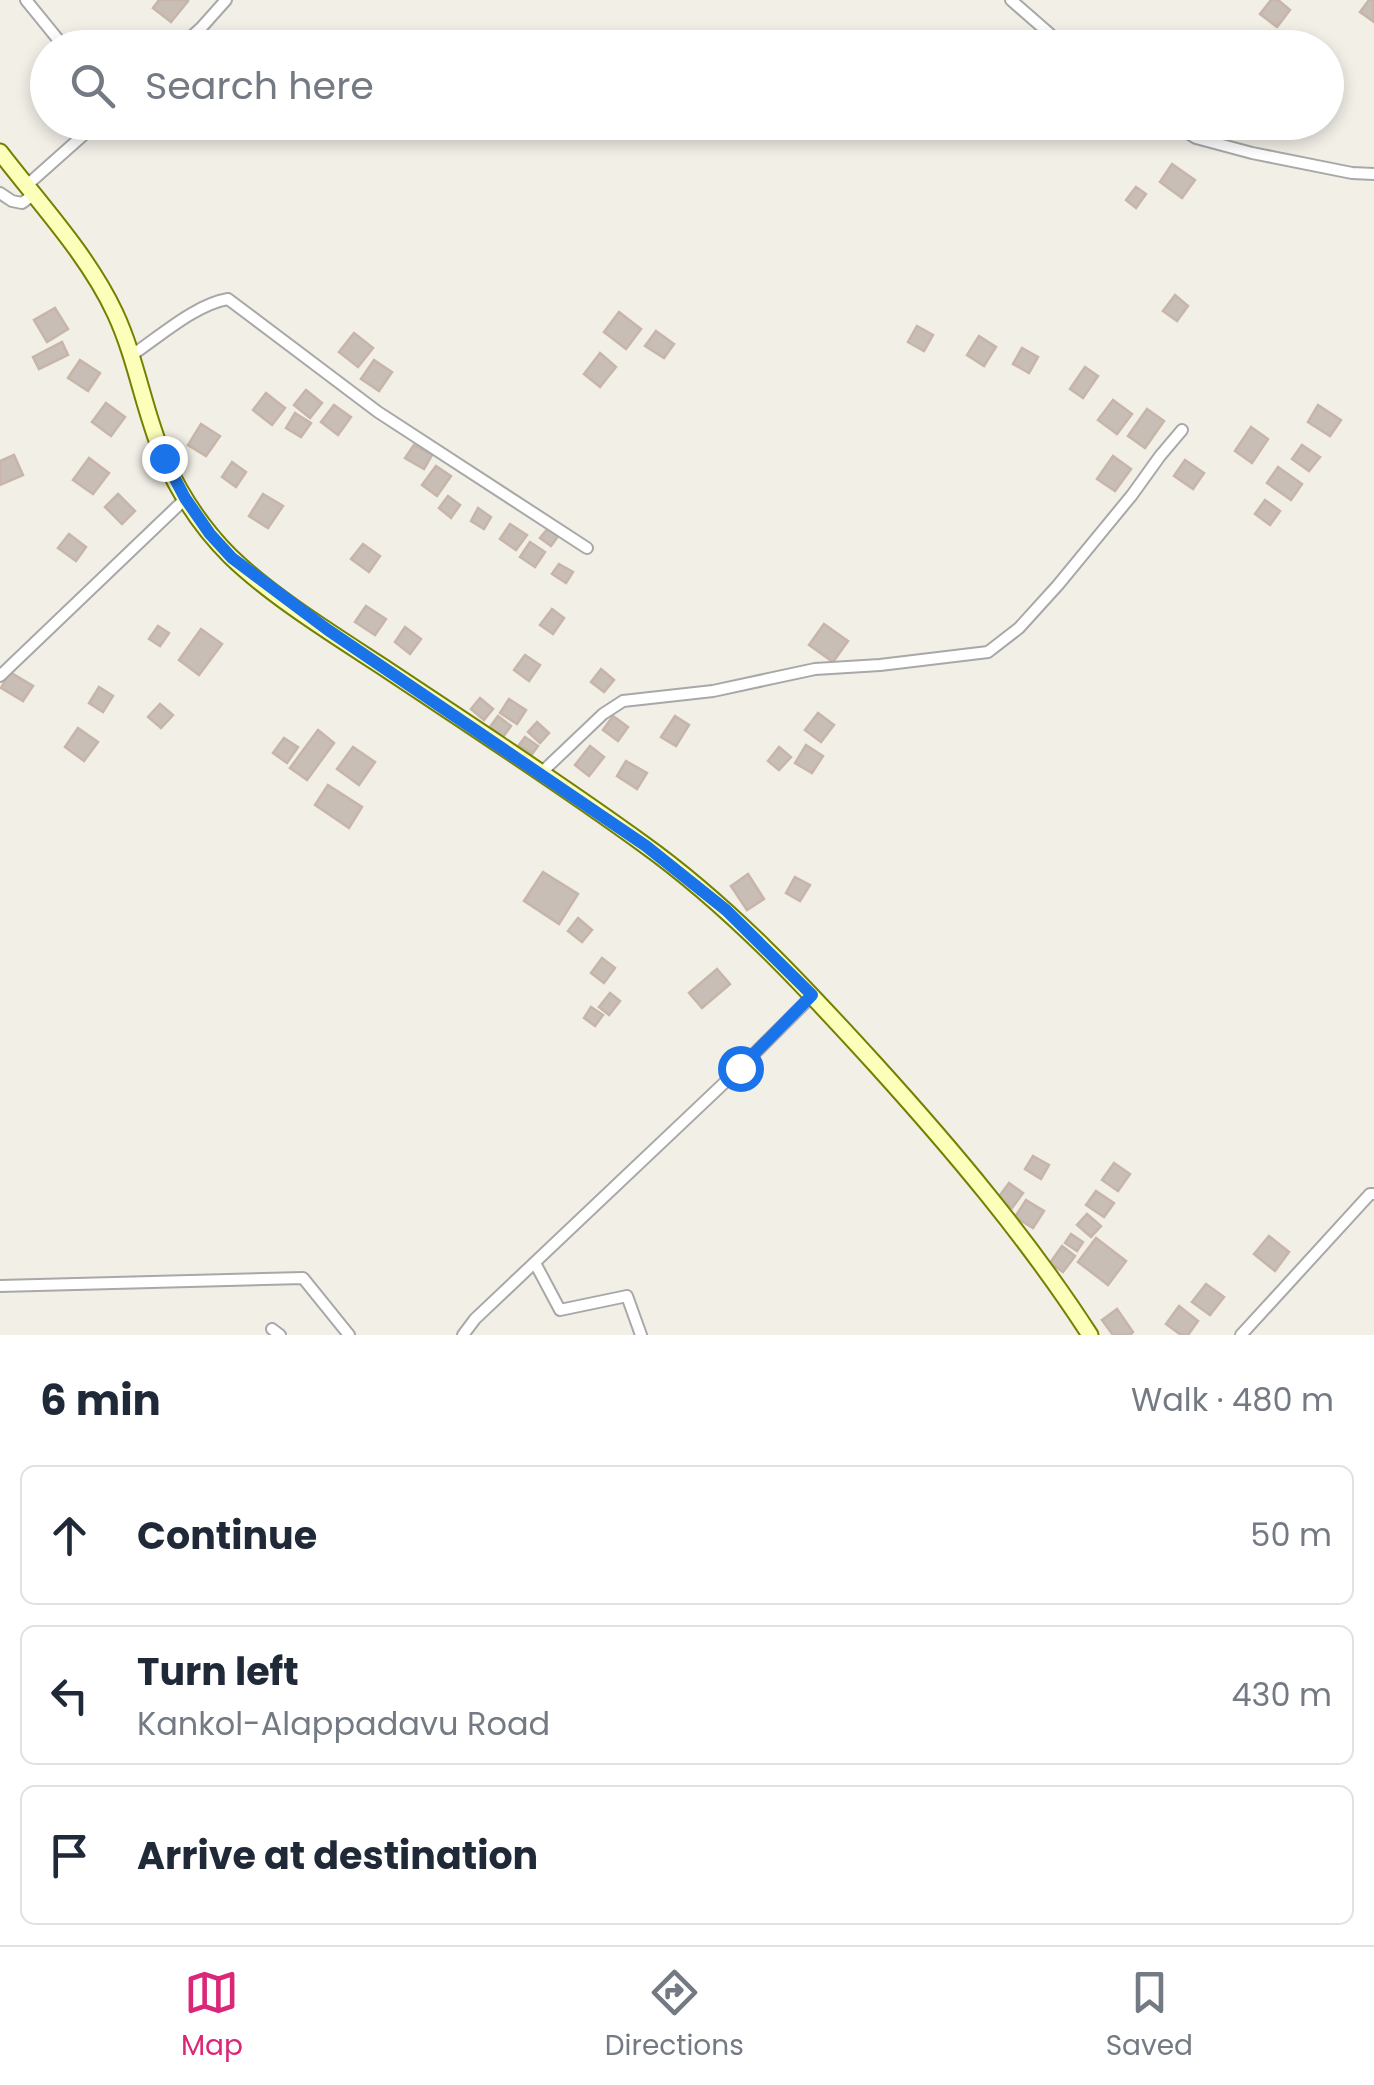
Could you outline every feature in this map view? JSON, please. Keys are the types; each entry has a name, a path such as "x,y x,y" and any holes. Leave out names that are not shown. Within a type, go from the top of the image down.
{"main road":[{"path":"0,152 92,273 112,306 132,355 164,458 185,498 232,558 328,630 646,846 726,910 812,995 934,1130 1063,1292 1090,1335"}],"street":[{"path":"26,0 50,30"},
{"path":"200,30 226,0"},
{"path":"1011,0 1045,30"},
{"path":"0,194 22,203 80,140"},
{"path":"1203,140 1352,173 1374,174"},
{"path":"132,355 196,312 215,301 228,299 378,412 587,548"},
{"path":"541,773 603,714 623,701 714,691 815,669 880,666 988,652 1019,628 1058,585 1182,430"},
{"path":"0,676 185,498"},
{"path":"463,1335 475,1319 812,995"},
{"path":"1241,1335 1374,1194"},
{"path":"535,1263 560,1310 626,1296 641,1335"},
{"path":"0,1286 303,1278 349,1335"}],"building":[{"path":"159,0 188,1 171,22 153,8"},
{"path":"1271,0 1278,0 1290,10 1277,27 1260,14"},
{"path":"1369,0 1374,0 1374,22 1360,12"},
{"path":"1172,164 1195,180 1182,198 1160,182"},
{"path":"1136,187 1146,194 1136,208 1126,200"},
{"path":"1175,295 1188,306 1177,321 1163,311"},
{"path":"55,308 68,329 47,342 34,320"},
{"path":"619,312 641,329 626,349 604,332"},
{"path":"917,326 933,335 924,351 908,342"},
{"path":"656,331 674,344 664,358 645,346"},
{"path":"354,333 373,348 358,367 339,352"},
{"path":"979,336 996,347 984,366 967,355"},
{"path":"62,342 68,355 39,369 33,357"},
{"path":"1022,348 1038,357 1029,373 1013,364"},
{"path":"600,353 616,367 600,387 584,374"},
{"path":"80,360 100,373 88,391 68,378"},
{"path":"374,360 392,372 379,391 361,379"},
{"path":"1085,367 1098,376 1083,398 1070,389"},
{"path":"306,390 322,403 310,418 294,405"},
{"path":"266,393 285,408 272,425 253,410"},
{"path":"1113,400 1132,414 1117,434 1098,420"},
{"path":"106,403 125,417 111,436 92,422"},
{"path":"334,405 351,417 338,435 321,422"},
{"path":"1318,405 1341,420 1330,436 1308,422"},
{"path":"1147,409 1164,421 1145,448 1128,436"},
{"path":"295,413 311,423 301,437 286,428"},
{"path":"201,424 220,436 206,456 188,445"},
{"path":"1251,427 1268,439 1252,463 1235,451"},
{"path":"414,445 432,455 424,469 405,458"},
{"path":"1302,445 1320,457 1309,471 1292,459"},
{"path":"14,455 23,475 0,485 0,461"},
{"path":"1113,456 1131,469 1115,491 1097,479"},
{"path":"89,458 109,473 93,494 73,480"},
{"path":"1185,460 1204,473 1193,489 1174,476"},
{"path":"232,462 246,472 236,487 222,477"},
{"path":"436,466 451,476 437,496 422,485"},
{"path":"1278,467 1302,484 1291,500 1267,483"},
{"path":"118,494 135,511 122,524 105,507"},
{"path":"263,494 283,506 268,528 249,516"},
{"path":"448,496 460,505 451,518 439,508"},
{"path":"1265,500 1280,511 1270,525 1255,514"},
{"path":"478,508 491,517 484,529 471,521"},
{"path":"510,524 527,535 516,550 500,539"},
{"path":"549,527 559,535 551,546 540,538"},
{"path":"69,534 86,547 76,561 58,548"},
{"path":"530,542 545,552 535,567 520,557"},
{"path":"363,544 380,556 369,572 351,559"},
{"path":"559,564 573,572 566,583 552,574"},
{"path":"366,606 386,619 375,635 355,622"},
{"path":"552,609 564,618 553,634 540,625"},
{"path":"824,624 848,641 833,662 809,645"},
{"path":"158,626 169,633 160,646 149,639"},
{"path":"405,627 421,639 410,654 395,642"},
{"path":"201,629 222,644 199,675 179,660"},
{"path":"525,655 540,665 529,681 514,670"},
{"path":"601,669 614,680 604,692 591,682"},
{"path":"10,672 33,686 23,701 1,688"},
{"path":"99,687 113,696 103,712 89,703"},
{"path":"480,698 493,709 484,720 471,709"},
{"path":"509,699 526,710 517,724 500,713"},
{"path":"160,704 173,715 161,728 148,717"},
{"path":"818,713 834,725 821,742 805,730"},
{"path":"498,716 511,726 503,737 490,727"},
{"path":"613,716 628,727 618,741 603,730"},
{"path":"675,716 689,725 676,746 661,737"},
{"path":"537,722 549,733 540,743 528,732"},
{"path":"78,728 98,742 84,761 65,747"},
{"path":"318,730 334,743 307,780 290,768"},
{"path":"525,737 538,746 532,754 519,745"},
{"path":"284,738 298,747 287,763 273,753"},
{"path":"806,745 823,756 812,773 795,763"},
{"path":"590,746 604,757 589,776 575,765"},
{"path":"353,747 375,762 359,785 337,769"},
{"path":"779,747 791,757 779,770 768,761"},
{"path":"626,761 647,773 637,789 617,776"},
{"path":"328,785 362,807 349,828 315,805"},
{"path":"543,872 578,894 559,924 524,901"},
{"path":"748,874 764,899 747,910 731,886"},
{"path":"795,877 810,885 800,901 786,893"},
{"path":"578,918 592,930 582,942 568,931"},
{"path":"602,958 615,968 604,983 591,973"},
{"path":"717,969 730,984 702,1008 689,993"},
{"path":"610,993 620,1001 609,1015 599,1007"},
{"path":"591,1007 603,1015 595,1026 584,1018"},
{"path":"1033,1156 1049,1165 1041,1179 1025,1169"},
{"path":"1114,1163 1130,1174 1118,1191 1102,1180"},
{"path":"1009,1183 1023,1193 1012,1208 998,1198"},
{"path":"1096,1191 1114,1203 1104,1217 1086,1205"},
{"path":"1026,1200 1044,1211 1033,1228 1015,1217"},
{"path":"1087,1214 1101,1226 1091,1237 1077,1225"},
{"path":"1071,1234 1083,1242 1077,1251 1065,1243"},
{"path":"1269,1236 1289,1252 1275,1271 1254,1254"},
{"path":"1096,1238 1126,1261 1108,1285 1078,1262"},
{"path":"1062,1246 1075,1256 1063,1272 1050,1263"},
{"path":"1206,1284 1224,1297 1210,1315 1192,1302"},
{"path":"1179,1306 1198,1321 1188,1335 1181,1335 1166,1324"},
{"path":"1117,1309 1133,1332 1130,1335 1113,1335 1102,1320"}],"route":[{"path":"164,458 185,498 232,558 328,630 646,846 726,910 812,995 740,1068"}]}
